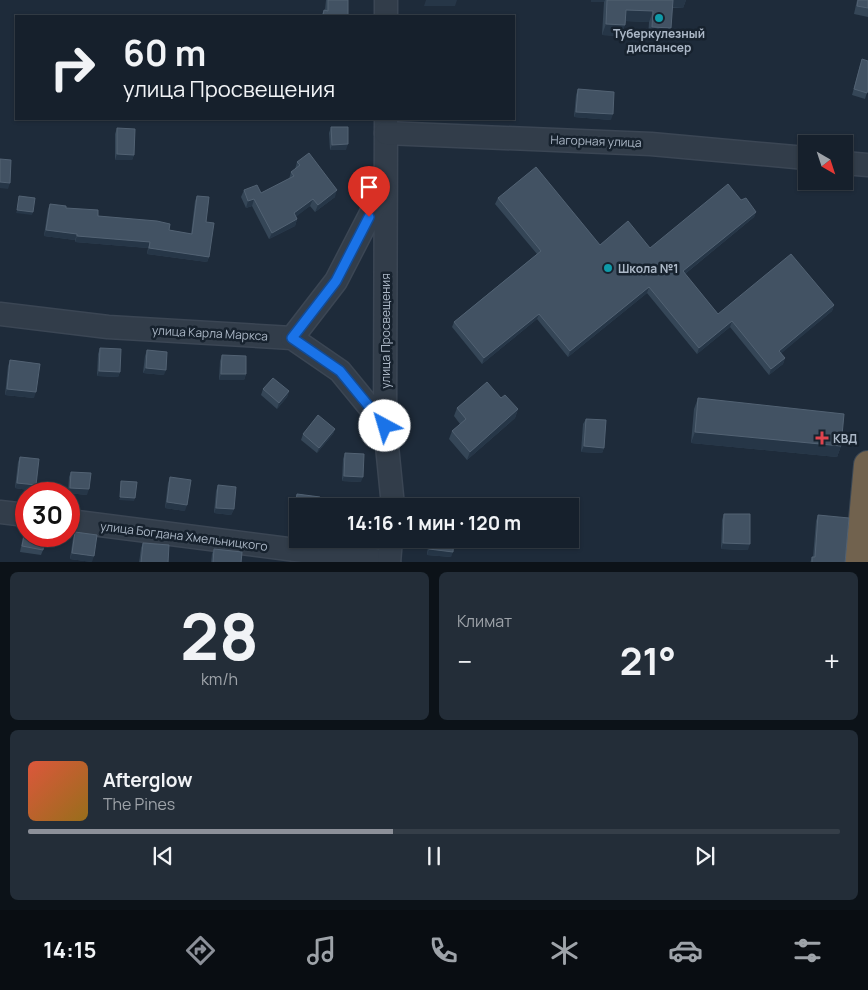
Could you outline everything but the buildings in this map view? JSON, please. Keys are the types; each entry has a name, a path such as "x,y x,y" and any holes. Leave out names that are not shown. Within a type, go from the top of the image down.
{"highway":[{"path":"859,562 868,465"}],"street":[{"path":"386,0 386,15"},
{"name":"Нагорная улица","path":"386,126 651,144 798,157"},
{"name":"улица Просвещения","path":"386,126 385,426 392,498"},
{"path":"853,163 868,165"},
{"name":"улица Просвещения","path":"292,338 336,281 386,185"},
{"name":"улица Карла Маркса","path":"0,314 108,327 292,338"},
{"path":"292,338 340,371 385,426"},
{"path":"0,512 15,514"},
{"name":"улица Богдана Хмельницкого","path":"80,522 389,562"},
{"path":"389,562 390,548"}],"place":[{"name":"Туберкулезный диспансер","path":"659,18"},
{"name":"Школа №1","path":"608,268"},
{"name":"КВД","path":"822,438"}],"route":[{"path":"369,217 336,281 292,338 340,371 385,426"}]}
